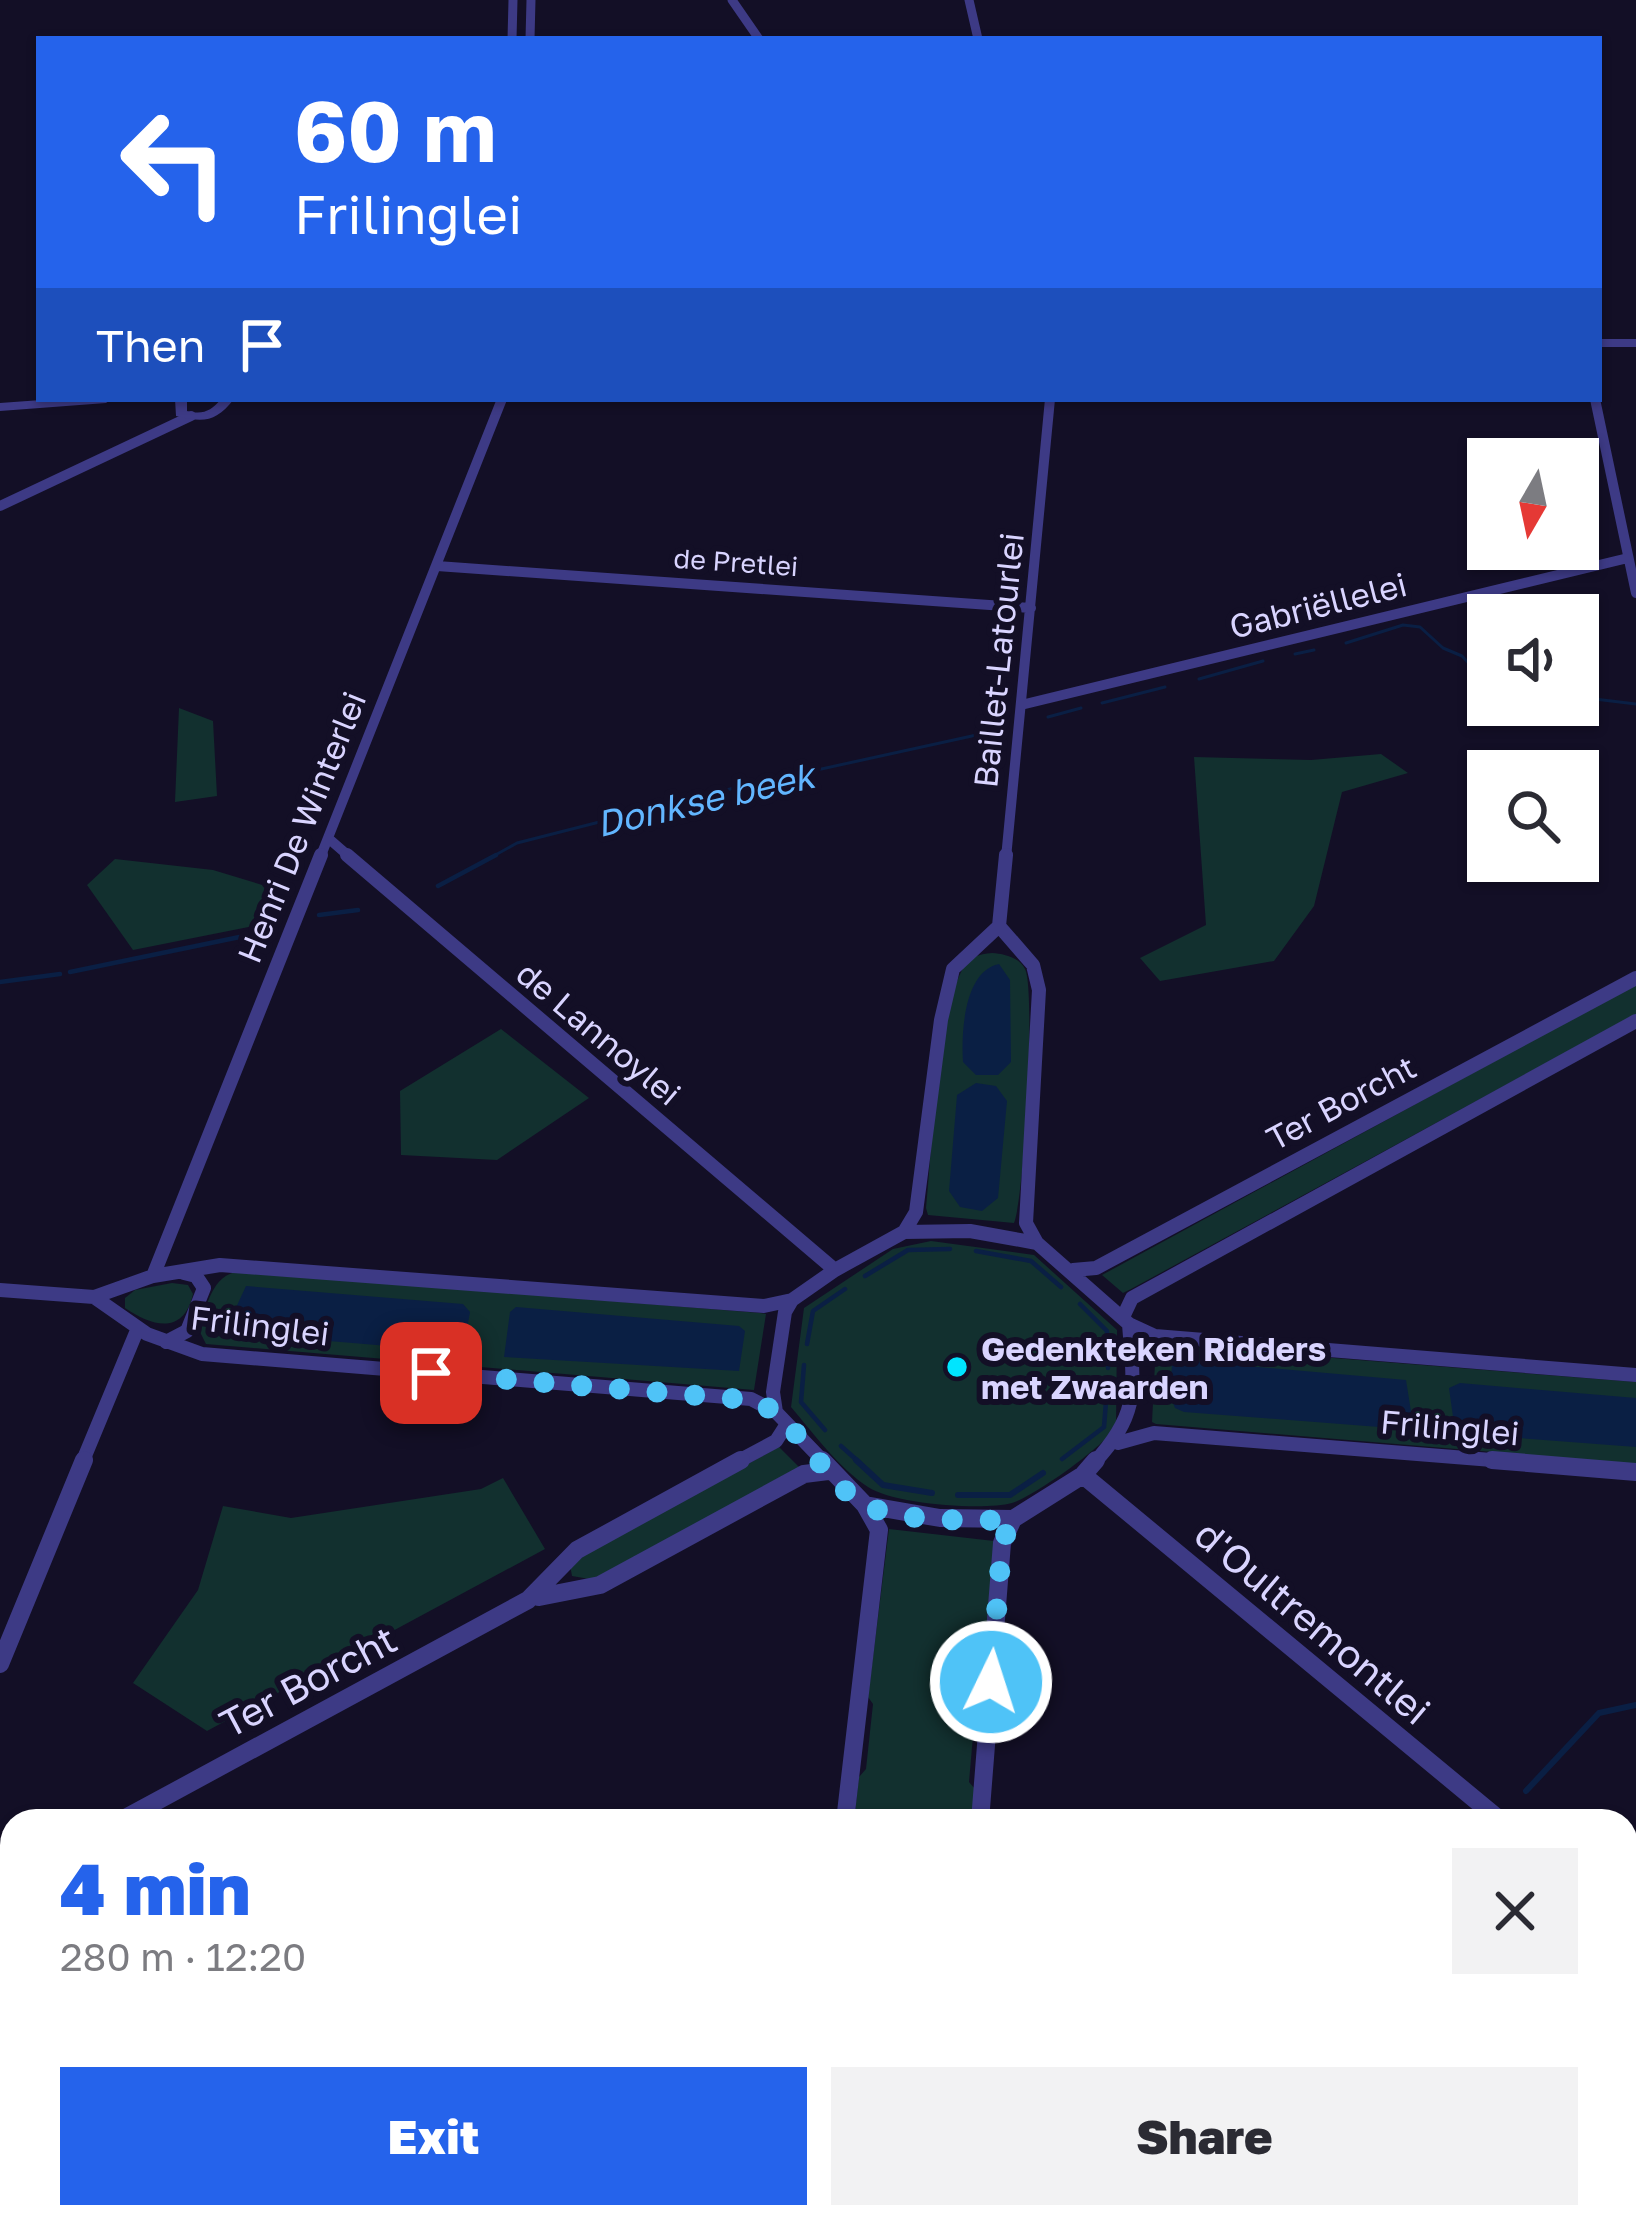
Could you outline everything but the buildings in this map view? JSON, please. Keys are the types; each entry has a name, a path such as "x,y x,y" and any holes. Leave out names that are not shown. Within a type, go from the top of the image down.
{"street":[{"path":"512,36 513,0"},
{"path":"530,36 531,0"},
{"path":"732,0 757,36"},
{"path":"969,0 977,36"},
{"path":"513,22 530,21"},
{"path":"1602,344 1636,343"},
{"path":"0,407 66,402"},
{"path":"180,402 178,410 191,416"},
{"path":"0,506 191,416 216,413 225,402"},
{"name":"Henri De Winterlei","path":"153,1276 501,402"},
{"name":"Baillet-Latourlei","path":"999,926 1050,402"},
{"path":"1596,402 1636,593"},
{"name":"Gabriëllelei","path":"1021,705 1628,558"},
{"name":"de Pretlei","path":"437,566 1031,608"},
{"name":"de Lannoylei","path":"328,838 836,1270"},
{"path":"904,1232 916,1212 941,1020 953,969 999,926 1034,965 1039,990 1026,1223 1037,1243"},
{"name":"Ter Borcht","path":"1072,1270 1096,1268 1636,978"},
{"path":"866,1505 940,1518 1012,1520 1083,1475 1118,1443 1133,1382 1126,1320 1132,1298 1636,1021"},
{"name":"Frilinglei","path":"0,1290 94,1298 153,1276 220,1265 764,1306 792,1300 904,1232 970,1231 1037,1243 1126,1320 1155,1336 1636,1375"},
{"name":"Frilinglei","path":"165,1342 187,1331 204,1288 196,1276 179,1271"},
{"name":"Frilinglei","path":"94,1298 138,1328 202,1354 751,1400 780,1419"},
{"path":"792,1300 785,1312 772,1392 780,1419 866,1505 879,1531 846,1809"},
{"path":"0,1664 138,1328"},
{"name":"Ter Borcht","path":"528,1600 577,1550 776,1441 780,1419"},
{"name":"Frilinglei","path":"1118,1443 1154,1433 1636,1472"},
{"name":"Ter Borcht","path":"141,1809 528,1600 600,1585 804,1474 829,1471"},
{"name":"d'Oultremontlei","path":"1083,1475 1487,1809"},
{"path":"981,1809 1002,1543 1012,1520"}],"green space":[{"path":"179,708 213,721 217,796 175,802"},
{"path":"1381,754 1408,773 1342,792 1314,906 1274,961 1160,981 1140,958 1206,925 1194,757 1311,760"},
{"path":"115,859 213,870 269,887 264,924 133,950 87,885"},
{"path":"992,953 1019,962 1028,985 1027,1096 1014,1223 928,1215 926,1208 940,1053 953,993 967,962"},
{"path":"1636,984 1636,1014 1123,1293 1102,1275"},
{"path":"501,1029 589,1098 497,1160 401,1155 400,1091"},
{"path":"931,1241 1034,1255 1117,1330 1116,1427 1068,1470 1012,1503 938,1504 880,1493 847,1470 791,1407 804,1308 893,1249"},
{"path":"240,1271 766,1314 754,1390 206,1344 199,1330 212,1293 222,1279"},
{"path":"188,1285 193,1294 183,1316 175,1321 157,1323 125,1308 125,1298 135,1290"},
{"path":"1156,1344 1636,1382 1636,1464 1156,1424 1152,1422"},
{"path":"779,1447 799,1467 595,1580 572,1576 570,1565 576,1557"},
{"path":"503,1478 545,1549 207,1731 133,1683 198,1590 223,1506 291,1518 481,1489"},
{"path":"889,1529 994,1541 981,1707 975,1713 969,1782 975,1789 974,1809 855,1809 859,1777 866,1769 873,1704 868,1697"}],"water":[{"path":"999,964 1010,980 1011,1062 998,1075 976,1075 963,1062 967,1005 978,978"},
{"path":"976,1083 996,1086 1007,1101 998,1198 982,1211 960,1207 949,1191 957,1095"},
{"path":"246,1286 463,1304 470,1312 464,1346 448,1351 232,1333 227,1327"},
{"path":"516,1307 739,1326 745,1331 739,1371 504,1357 510,1312"},
{"path":"1178,1360 1406,1380 1413,1424 1405,1429 1184,1412 1175,1408 1170,1395 1172,1364"},
{"path":"1460,1383 1636,1398 1636,1447 1466,1434 1454,1424 1449,1388"}],"waterway":[{"name":"Donkse beek","path":"1346,643 1403,625 1420,627 1467,661"},
{"name":"Donkse beek","path":"1295,654 1314,650"},
{"name":"Donkse beek","path":"1199,679 1263,661"},
{"name":"Donkse beek","path":"1102,703 1165,687"},
{"name":"Donkse beek","path":"1599,700 1636,704"},
{"name":"Donkse beek","path":"1048,717 1081,708"},
{"name":"Donkse beek","path":"490,858 517,843 721,791 981,734"},
{"name":"Donkse beek","path":"438,886 496,855"},
{"name":"Donkse beek","path":"319,915 358,910"},
{"name":"Donkse beek","path":"70,972 264,932"},
{"name":"Donkse beek","path":"0,982 60,974"},
{"path":"865,1276 908,1250 950,1249"},
{"path":"976,1251 1031,1261 1061,1287"},
{"path":"807,1344 813,1311 845,1289"},
{"path":"1080,1304 1107,1331 1108,1368"},
{"path":"804,1365 801,1402 825,1430"},
{"path":"1062,1459 1104,1427 1107,1389"},
{"path":"841,1446 860,1463"},
{"path":"856,1460 883,1485 932,1493"},
{"path":"958,1495 1010,1495 1043,1473"},
{"path":"1526,1791 1599,1713 1636,1705"}],"place":[{"name":"Gedenkteken Ridders met Zwaarden","path":"957,1367"}],"route":[{"path":"431,1373 764,1403 866,1505 940,1518 1012,1520 1002,1543 991,1682"}]}
